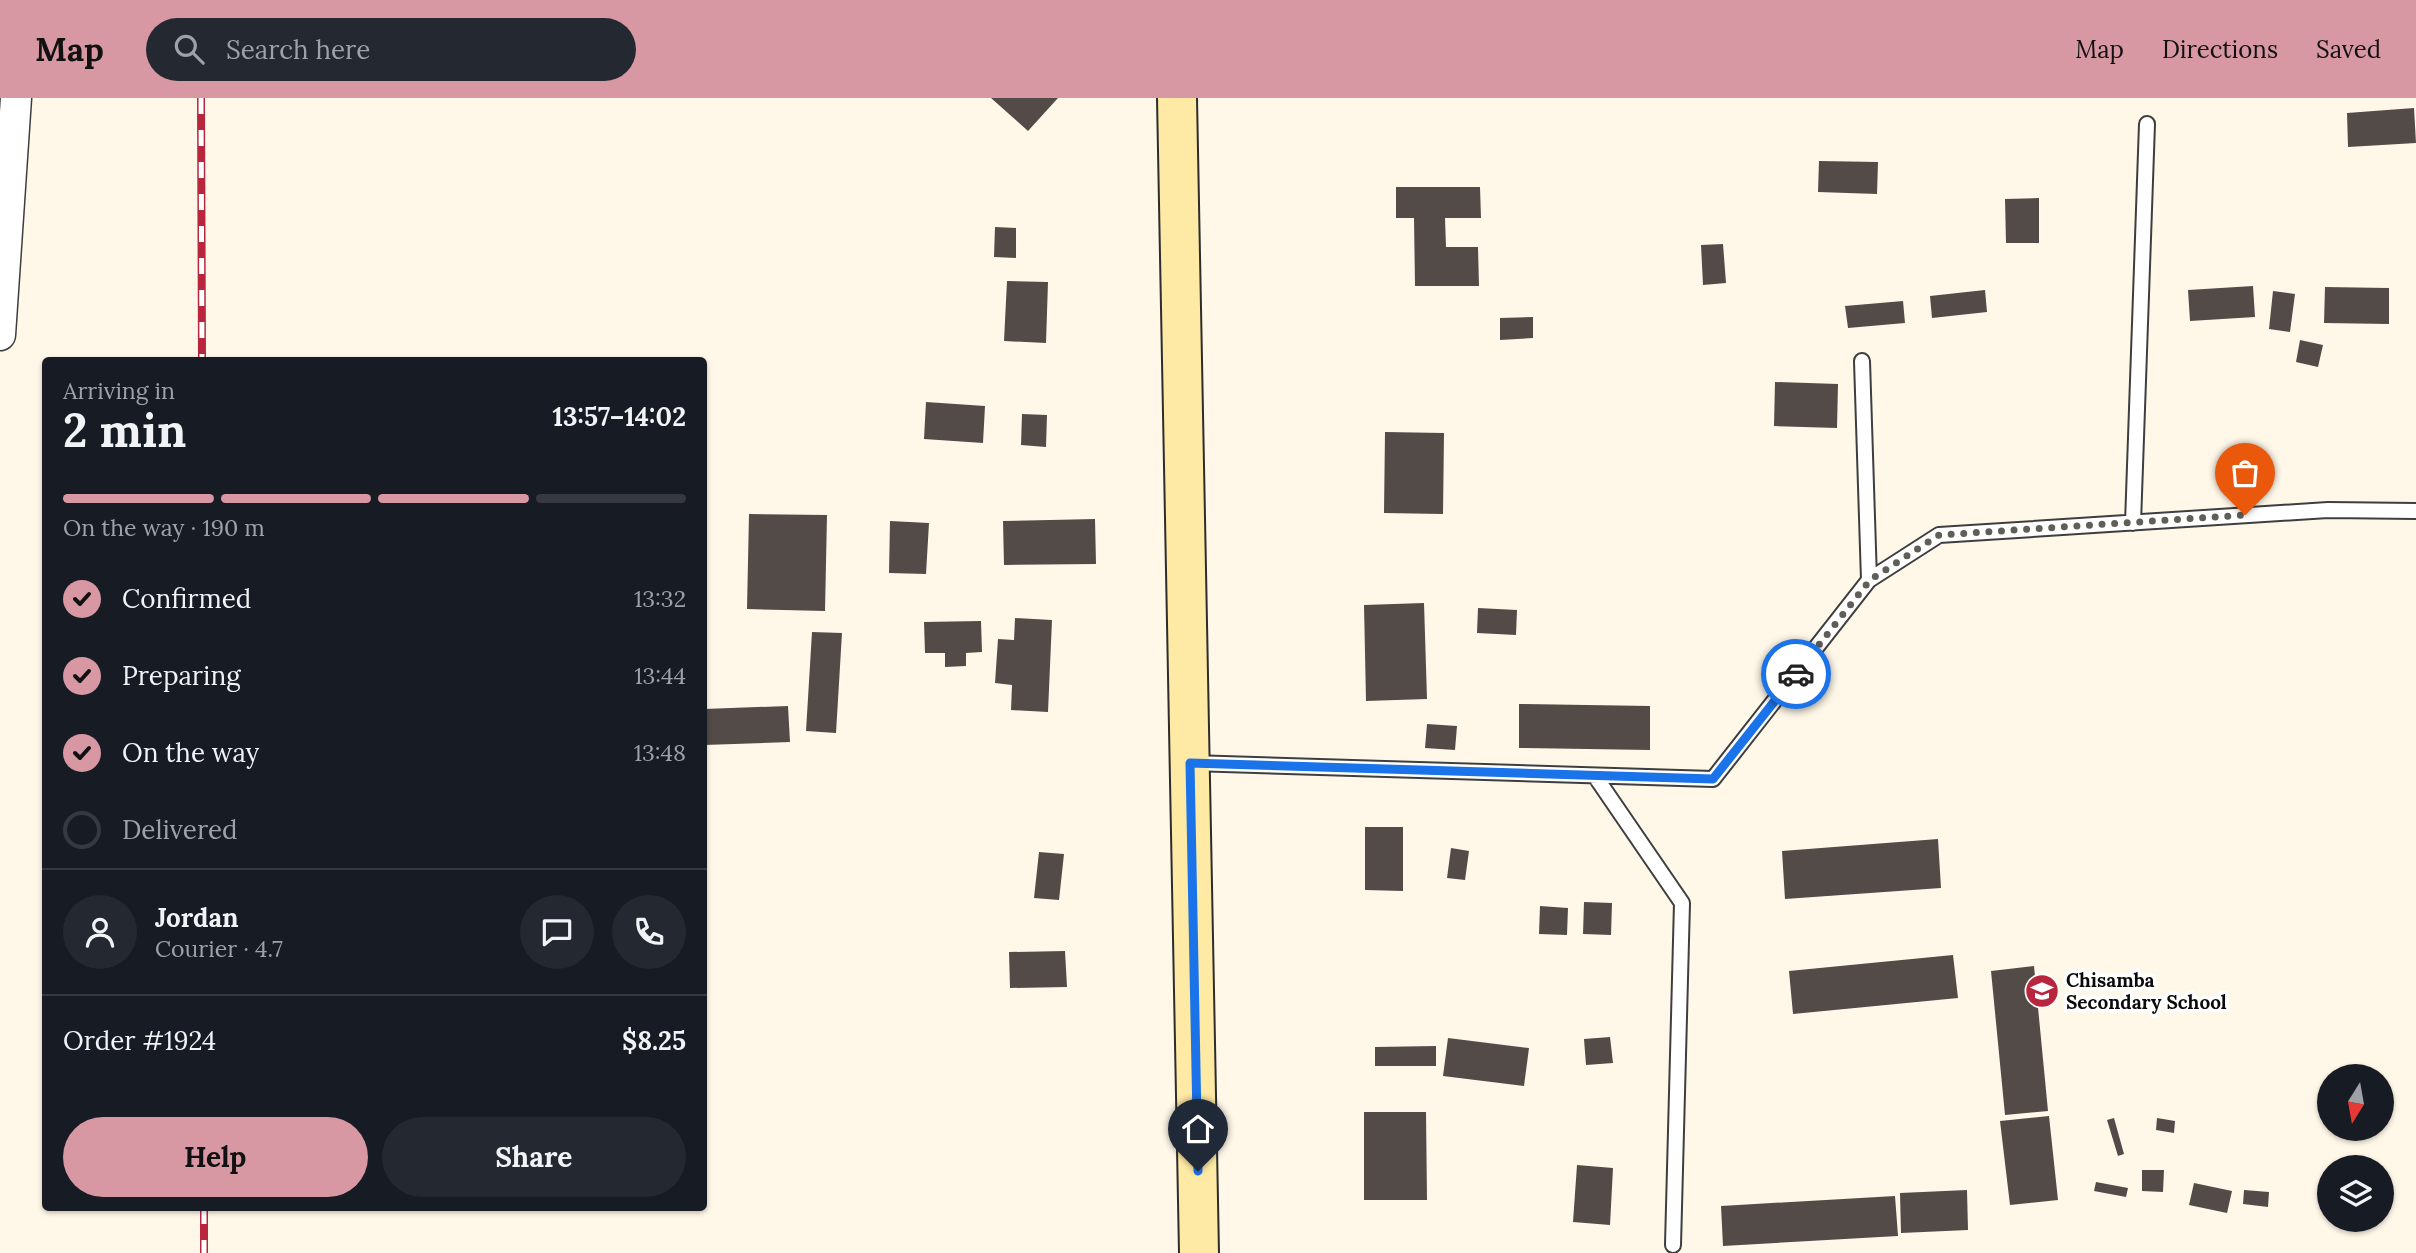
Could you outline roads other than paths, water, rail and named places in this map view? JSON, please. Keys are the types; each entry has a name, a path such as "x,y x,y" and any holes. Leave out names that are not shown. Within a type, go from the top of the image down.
{"main road":[{"path":"1177,98 1199,1253"}],"street":[{"path":"0,335 16,98"}],"lane":[{"path":"2133,523 2147,124"},
{"path":"1862,361 1870,580"},
{"path":"1190,763 1713,779 1870,580 1939,535 2328,510 2416,511"},
{"path":"1595,776 1682,903 1673,1245"}],"railway":[{"path":"201,98 202,357"},
{"path":"204,1211 204,1253"}],"place":[{"name":"Chisamba Secondary School","path":"2042,991"}]}
